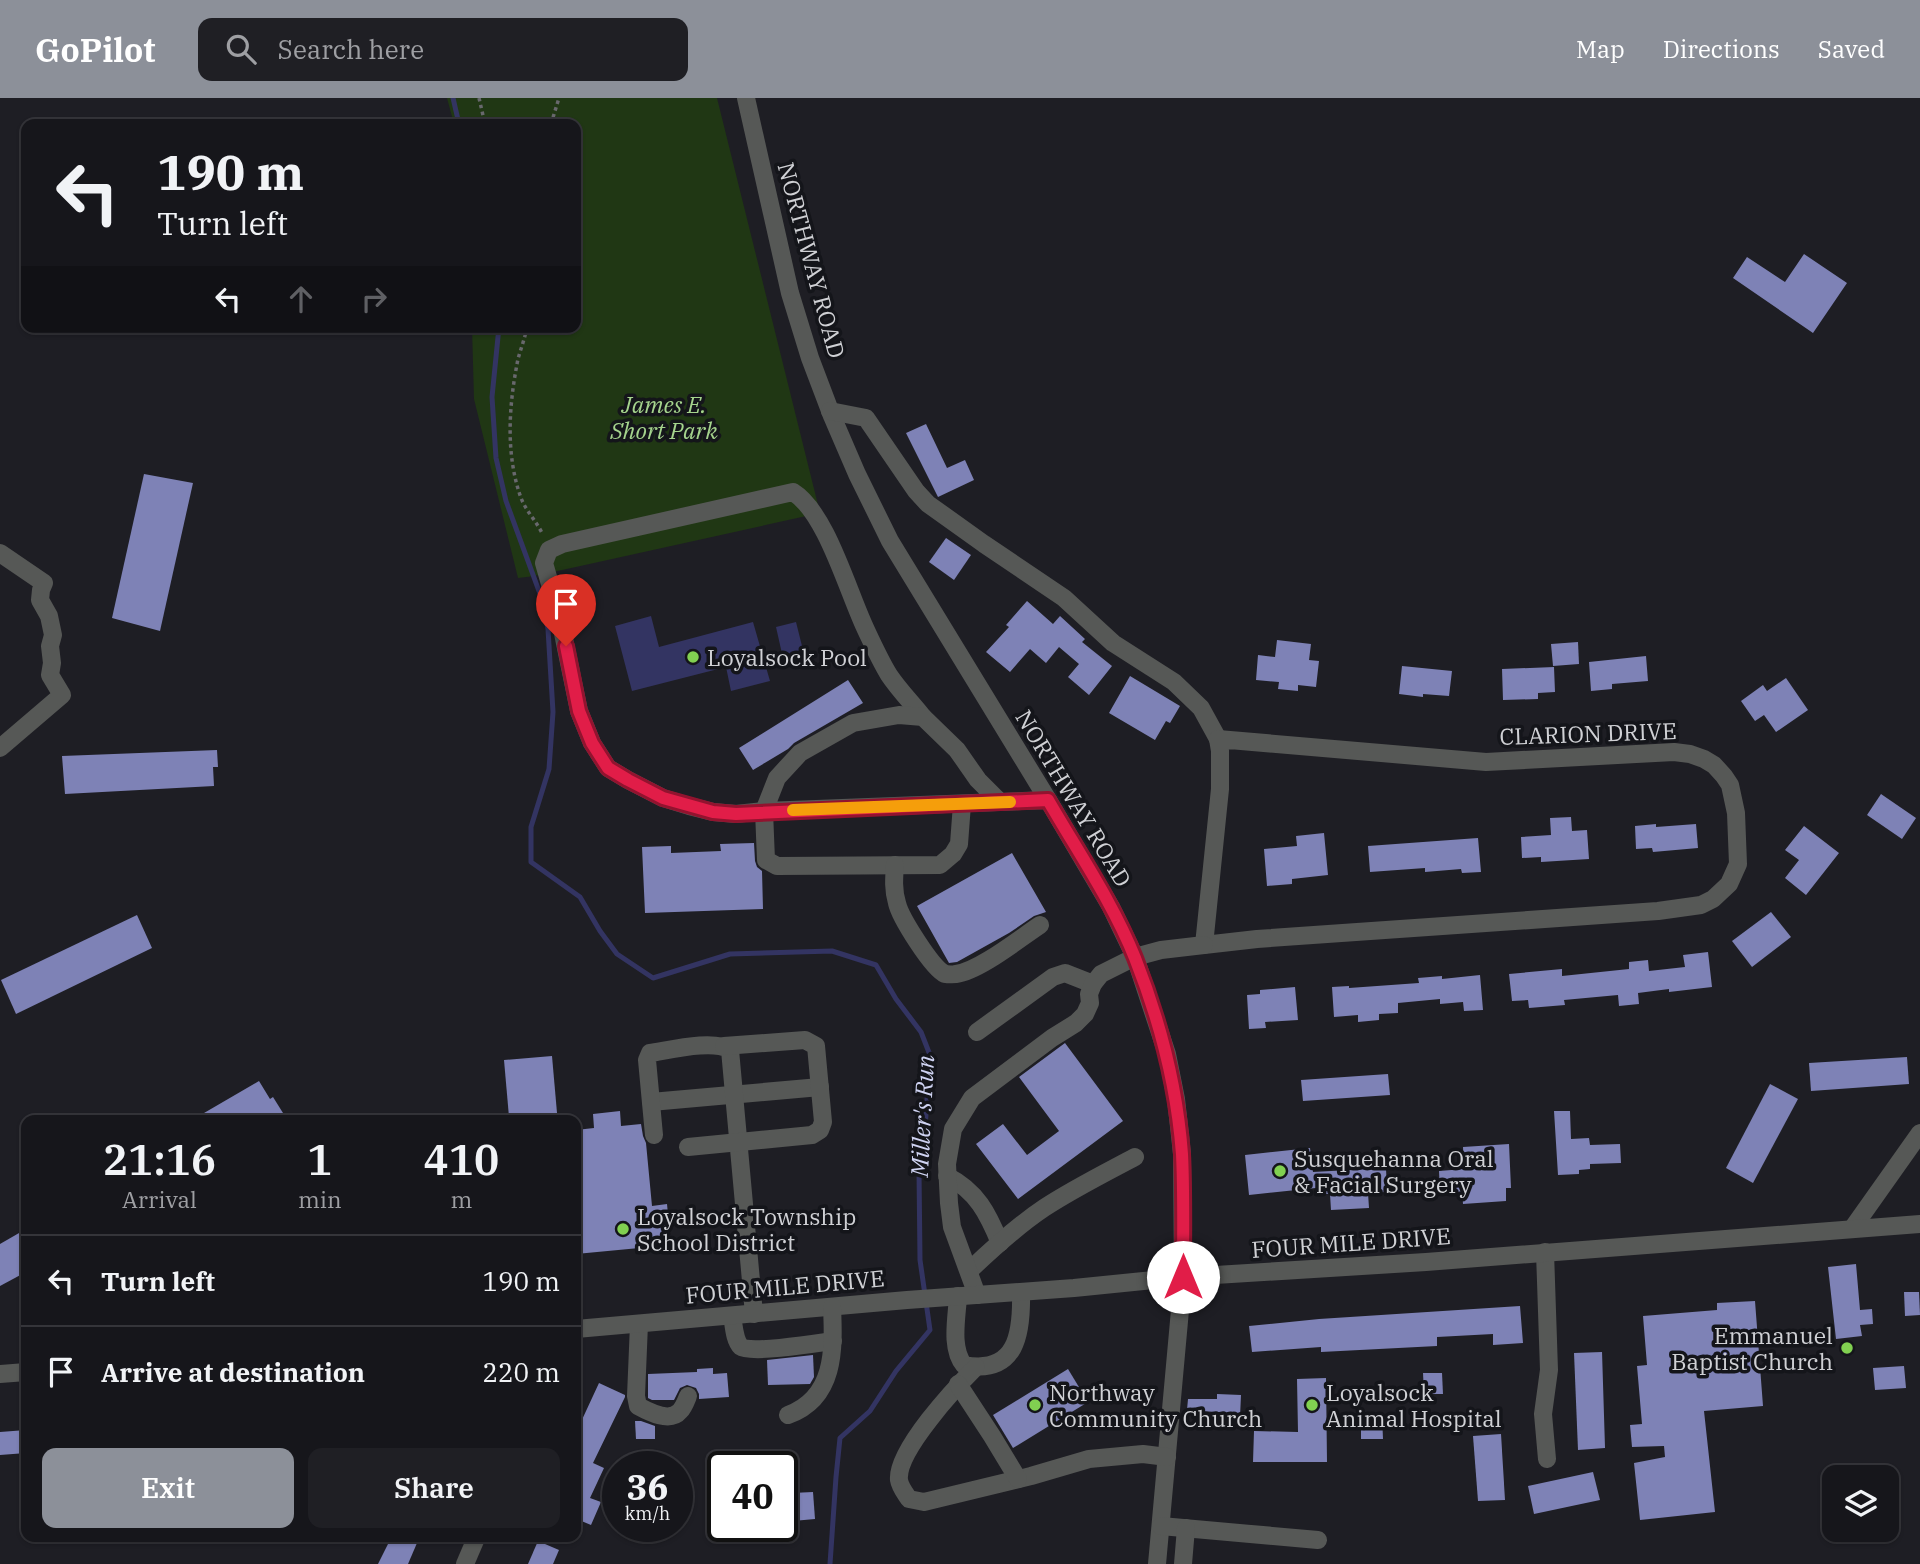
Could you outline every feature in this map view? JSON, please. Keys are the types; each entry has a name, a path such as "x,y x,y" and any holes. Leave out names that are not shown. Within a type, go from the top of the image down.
{"street":[{"name":"NORTHWAY ROAD","path":"746,98 790,293 810,359 857,474 890,541 1111,907 1135,957 1167,1054 1176,1099 1182,1167 1183,1277 1157,1564"},
{"path":"830,411 866,418 916,491 928,503 1064,598 1113,643 1174,682 1201,708 1218,739 1220,751 1220,789 1204,945"},
{"path":"1000,802 978,780 957,750 923,717 890,676 865,629 820,523 802,497 793,492 562,544 549,550 544,563 560,619 579,711 592,743 608,768 663,798 713,812 736,814 1048,800"},
{"path":"0,553 44,583 40,600 49,616 53,635 50,646 50,675 61,695 0,748"},
{"path":"923,717 899,715 853,723 800,752 777,778 764,811 766,860 777,866 940,865 953,854 958,844 962,804"},
{"name":"CLARION DRIVE","path":"1093,984 1101,974 1135,957 1161,950 1257,939 1658,911 1700,905 1713,899 1729,884 1737,870 1739,856 1736,813 1730,785 1714,765 1690,754 1639,752 1486,762 1218,739"},
{"path":"895,865 897,907 937,968 946,974 957,974 975,968 1040,925"},
{"path":"977,1032 1053,977 1065,973 1093,984 1085,1014 972,1098 953,1129 947,1164 948,1203 952,1227 977,1295"},
{"path":"654,1135 647,1060 650,1053 713,1045 805,1040 816,1046 823,1122 820,1130 812,1135 688,1147"},
{"path":"724,1046 730,1050 754,1314"},
{"path":"651,1102 820,1087"},
{"path":"1852,1229 1920,1133"},
{"path":"969,1271 1042,1210 1135,1157"},
{"path":"947,1176 958,1182 988,1214 1000,1243"},
{"name":"FOUR MILE DRIVE","path":"581,1329 1183,1277 1426,1262 1920,1224"},
{"path":"1545,1252 1549,1370 1543,1414 1548,1459"},
{"path":"950,1297 959,1358 964,1365 988,1367 1000,1362 1012,1351 1018,1340 1021,1292"},
{"path":"788,1415 802,1410 821,1391 829,1367 833,1341 832,1307"},
{"path":"732,1315 736,1338 741,1346 748,1349 833,1341"},
{"path":"639,1324 636,1396 638,1406 666,1417 674,1416 680,1412 688,1396"},
{"path":"975,1367 919,1433 902,1462 899,1478 909,1499 924,1502 1089,1459 1143,1454 1167,1457"},
{"path":"0,1374 21,1372"},
{"path":"958,1384 1018,1479"},
{"path":"1161,1525 1318,1540"},
{"path":"1183,1564 1186,1528"},
{"path":"465,1564 474,1542"}],"path":[{"path":"479,98 484,119"},
{"path":"553,119 559,98"},
{"path":"525,333 519,357 509,446 522,501 540,529 549,550"}],"green space":[{"name":"James E. Short Park","path":"447,98 717,98 820,513 518,578 474,399 472,333 581,333 581,119 453,119"}],"shaded area":[{"name":"Loyalsock Pool","path":"651,616 659,647 753,622 770,681 731,691 726,667 632,691 615,626"},
{"path":"796,622 806,662 785,667 776,627"}],"building":[{"path":"1804,254 1847,283 1813,333 1733,278 1747,257 1785,282"},
{"path":"926,424 947,468 965,460 974,480 938,497 906,433"},
{"path":"144,474 193,483 160,631 112,618"},
{"path":"946,538 971,555 954,580 929,562"},
{"path":"1027,601 1053,624 1060,616 1085,639 1082,642 1112,666 1089,695 1068,677 1079,664 1059,647 1046,663 1030,649 1010,672 986,652 1009,627 1006,625"},
{"path":"1277,640 1311,644 1309,660 1319,661 1316,687 1298,685 1298,691 1278,689 1279,682 1256,680 1258,655 1275,657"},
{"path":"1578,642 1579,664 1553,666 1551,644"},
{"path":"1646,656 1648,681 1612,684 1612,689 1591,691 1589,662"},
{"path":"1402,666 1452,671 1449,696 1399,694"},
{"path":"1554,667 1555,692 1538,693 1538,699 1503,700 1502,669"},
{"path":"1130,676 1180,706 1170,723 1166,721 1155,740 1109,713"},
{"path":"1786,678 1808,710 1776,732 1764,715 1755,721 1741,701 1763,685 1767,691"},
{"path":"848,680 863,703 753,770 739,748"},
{"path":"217,750 218,767 213,767 214,786 65,794 62,756"},
{"path":"1881,794 1916,818 1902,839 1867,815"},
{"path":"1571,817 1572,831 1587,830 1589,859 1541,862 1541,857 1522,858 1521,837 1551,835 1550,818"},
{"path":"1656,824 1656,827 1696,824 1698,848 1653,852 1652,848 1636,849 1635,826"},
{"path":"1804,826 1839,853 1806,895 1785,878 1799,860 1785,850"},
{"path":"1324,833 1328,875 1292,879 1292,884 1267,886 1264,849 1297,846 1296,836"},
{"path":"1478,838 1481,872 1462,873 1461,869 1425,872 1425,868 1370,872 1368,846"},
{"path":"754,843 755,861 762,871 763,909 645,913 642,847 671,846 671,853 721,851 720,844"},
{"path":"1012,853 1046,912 1034,916 957,962 949,963 917,906"},
{"path":"1771,912 1791,937 1752,967 1732,941"},
{"path":"137,915 152,948 16,1014 1,980"},
{"path":"1708,952 1712,987 1638,993 1639,1004 1619,1006 1618,995 1564,1000 1565,1005 1529,1008 1528,1000 1512,1001 1509,974 1562,969 1562,976 1629,969 1629,962 1648,960 1649,971 1685,967 1683,955"},
{"path":"1480,975 1483,1010 1464,1011 1463,1002 1440,1004 1440,999 1398,1003 1398,1013 1379,1014 1379,1020 1358,1022 1358,1015 1334,1017 1332,987 1419,983 1418,978 1442,976 1442,979"},
{"path":"1295,987 1298,1020 1265,1022 1266,1028 1249,1029 1247,995 1260,994 1260,990"},
{"path":"1065,1043 1123,1121 1018,1199 976,1144 1003,1124 1027,1155 1059,1131 1019,1077"},
{"path":"552,1056 557,1113 509,1115 504,1060"},
{"path":"1907,1057 1909,1084 1811,1091 1809,1063"},
{"path":"1388,1074 1390,1095 1303,1101 1301,1080"},
{"path":"259,1081 283,1113 280,1115 201,1115"},
{"path":"1770,1084 1798,1099 1753,1183 1726,1168"},
{"path":"620,1111 621,1126 641,1124 646,1143 652,1206 667,1204 671,1245 581,1254 581,1129 594,1128 593,1114"},
{"path":"1554,1111 1570,1111 1571,1139 1589,1138 1590,1145 1620,1144 1621,1163 1590,1164 1590,1169 1579,1170 1579,1174 1558,1175"},
{"path":"1509,1144 1511,1188 1506,1188 1506,1201 1463,1204 1462,1192 1440,1194 1439,1171 1464,1169 1463,1147"},
{"path":"1310,1148 1313,1172 1386,1168 1387,1192 1368,1193 1369,1208 1331,1210 1330,1194 1326,1194 1325,1187 1249,1195 1245,1155"},
{"path":"21,1232 21,1275 0,1286 0,1244"},
{"path":"1856,1264 1860,1310 1872,1309 1873,1324 1860,1325 1862,1336 1836,1339 1828,1267"},
{"path":"1904,1292 1919,1292 1920,1315 1905,1316"},
{"path":"1755,1301 1763,1406 1704,1411 1715,1512 1640,1520 1634,1463 1665,1457 1664,1446 1632,1447 1630,1425 1642,1424 1637,1366 1647,1365 1643,1316 1717,1310 1717,1303"},
{"path":"1520,1306 1523,1343 1493,1345 1493,1334 1437,1337 1437,1346 1321,1352 1321,1347 1252,1352 1249,1326"},
{"path":"1602,1352 1605,1448 1578,1450 1574,1353"},
{"path":"813,1355 814,1377 810,1384 768,1385 767,1360"},
{"path":"1904,1366 1906,1388 1875,1390 1873,1368"},
{"path":"713,1368 713,1374 727,1373 729,1397 699,1399 696,1388 687,1385 680,1388 674,1400 648,1398 648,1374 697,1372 697,1369"},
{"name":"Northway Community Church","path":"1068,1369 1088,1402 1013,1448 993,1415"},
{"path":"1423,1373 1442,1373 1443,1394 1424,1394"},
{"name":"Loyalsock Animal Hospital","path":"1326,1378 1327,1462 1253,1462 1254,1431 1298,1432 1297,1379"},
{"path":"599,1383 625,1395 593,1463 602,1467 602,1472 590,1498 601,1502 591,1525 581,1521 581,1424"},
{"path":"1217,1394 1241,1395 1240,1417 1216,1416 1216,1412 1187,1410 1188,1399 1217,1399"},
{"path":"1382,1415 1383,1439 1361,1439 1361,1416"},
{"path":"635,1421 655,1426 655,1439 636,1439"},
{"path":"21,1430 21,1453 0,1455 0,1432"},
{"path":"1501,1434 1505,1500 1478,1501 1473,1436"},
{"path":"1593,1472 1600,1500 1534,1514 1528,1486"},
{"path":"813,1492 815,1519 798,1521 798,1493"},
{"path":"389,1542 417,1542 408,1564 378,1564"},
{"path":"538,1542 559,1550 553,1564 528,1564"}],"waterway":[{"name":"Miller's Run","path":"453,98 458,119"},
{"name":"Miller's Run","path":"498,333 492,397 496,458 506,501 543,602 548,629 553,712 549,769 531,827 531,862 580,897 617,954 653,978 730,954 832,951 876,965 896,999 921,1032 930,1055 919,1171 920,1260 930,1330 896,1371 870,1411 840,1438 830,1564"}],"slow traffic":[{"path":"793,810 1010,802"}],"place":[{"name":"Loyalsock Pool","path":"693,657"},
{"name":"Susquehanna Oral & Facial Surgery","path":"1280,1171"},
{"name":"Loyalsock Township School District","path":"623,1229"},
{"name":"Emmanuel Baptist Church","path":"1847,1348"},
{"name":"Northway Community Church","path":"1035,1405"},
{"name":"Loyalsock Animal Hospital","path":"1312,1405"}],"route":[{"path":"566,646 579,711 592,743 608,768 663,798 713,812 736,814 1048,800 1111,907 1135,957 1167,1054 1176,1099 1182,1154 1183,1277"}]}
